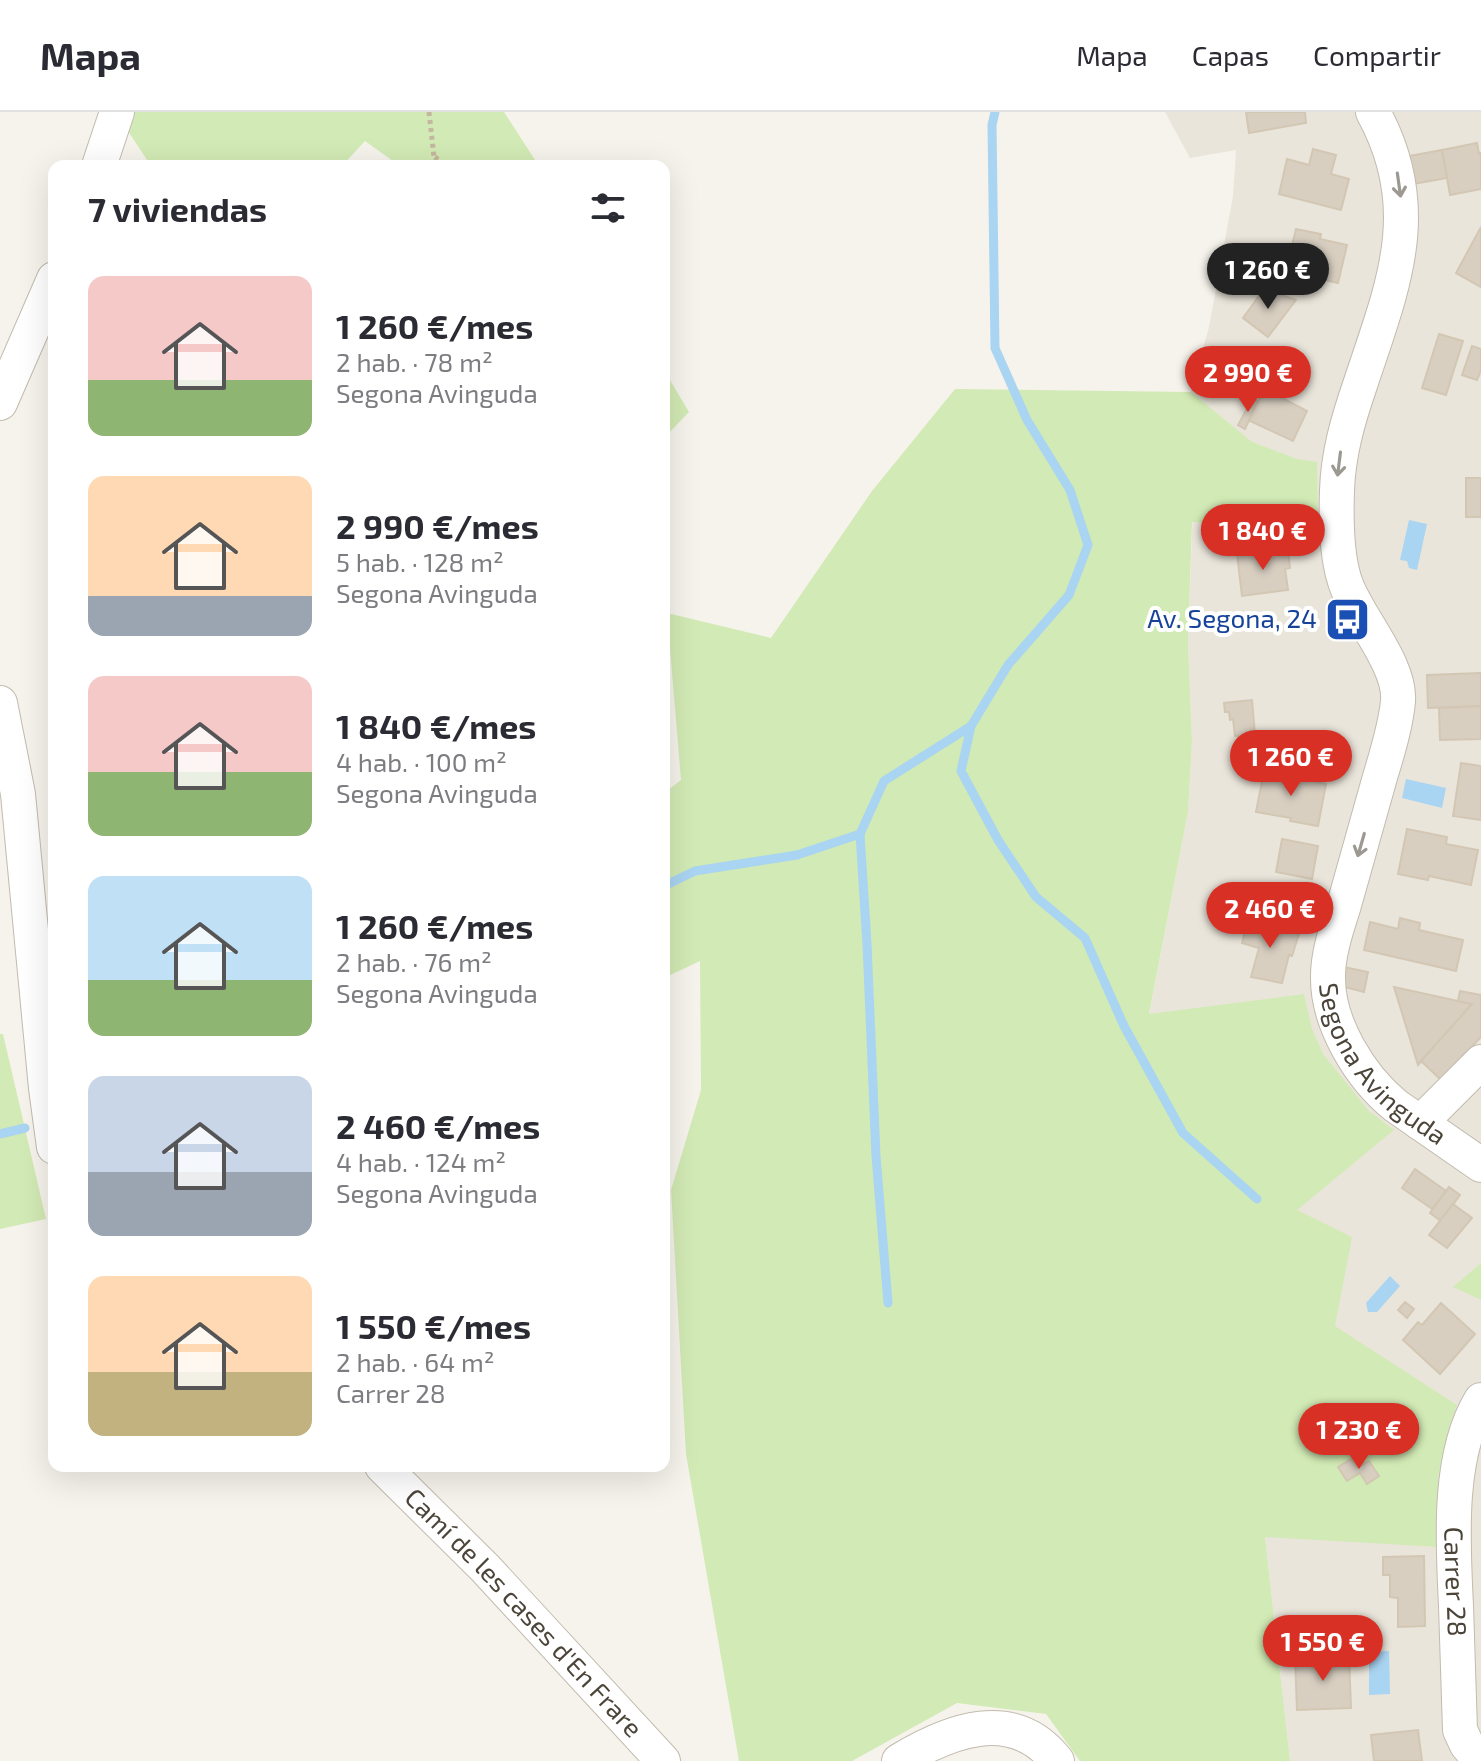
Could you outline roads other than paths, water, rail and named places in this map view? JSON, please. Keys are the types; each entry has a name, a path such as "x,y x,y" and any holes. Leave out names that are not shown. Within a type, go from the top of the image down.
{"street":[{"path":"101,160 117,112"},
{"name":"Segona Avinguda","path":"1373,112 1396,166 1402,236 1384,314 1339,458 1337,528 1346,584 1399,687 1385,761 1328,968 1328,987 1340,1032 1364,1073 1386,1098 1481,1165"},
{"path":"0,403 48,293"},
{"path":"0,703 18,794 48,1103"},
{"path":"1420,1123 1481,1062"},
{"name":"Carrer 28","path":"1481,1400 1463,1447 1455,1491 1453,1536 1460,1730 1467,1745 1481,1761"},
{"name":"Camí de les cases d'En Frare","path":"388,1472 485,1568 663,1761"},
{"path":"899,1761 951,1735 994,1728 1030,1736 1048,1749 1057,1761"}],"water":[{"path":"1409,520 1427,524 1417,570 1409,568 1407,561 1400,560"},
{"path":"1406,779 1446,788 1442,808 1402,798"},
{"path":"1390,1276 1400,1286 1377,1312 1368,1312 1366,1303"},
{"path":"1389,1651 1390,1694 1369,1695 1369,1652"}],"waterway":[{"path":"995,112 992,125 995,348 1027,420 1070,490 1088,545 1069,595 1008,665 971,726 961,771 998,840 1036,897 1085,938 1124,1026 1183,1133 1257,1199"},
{"path":"670,883 695,871 797,855 860,834 884,781 971,726"},
{"path":"860,834 876,1156 888,1303"},
{"path":"0,1134 25,1128"}],"place":[{"name":"Av. Segona, 24","path":"1348,619"}]}
